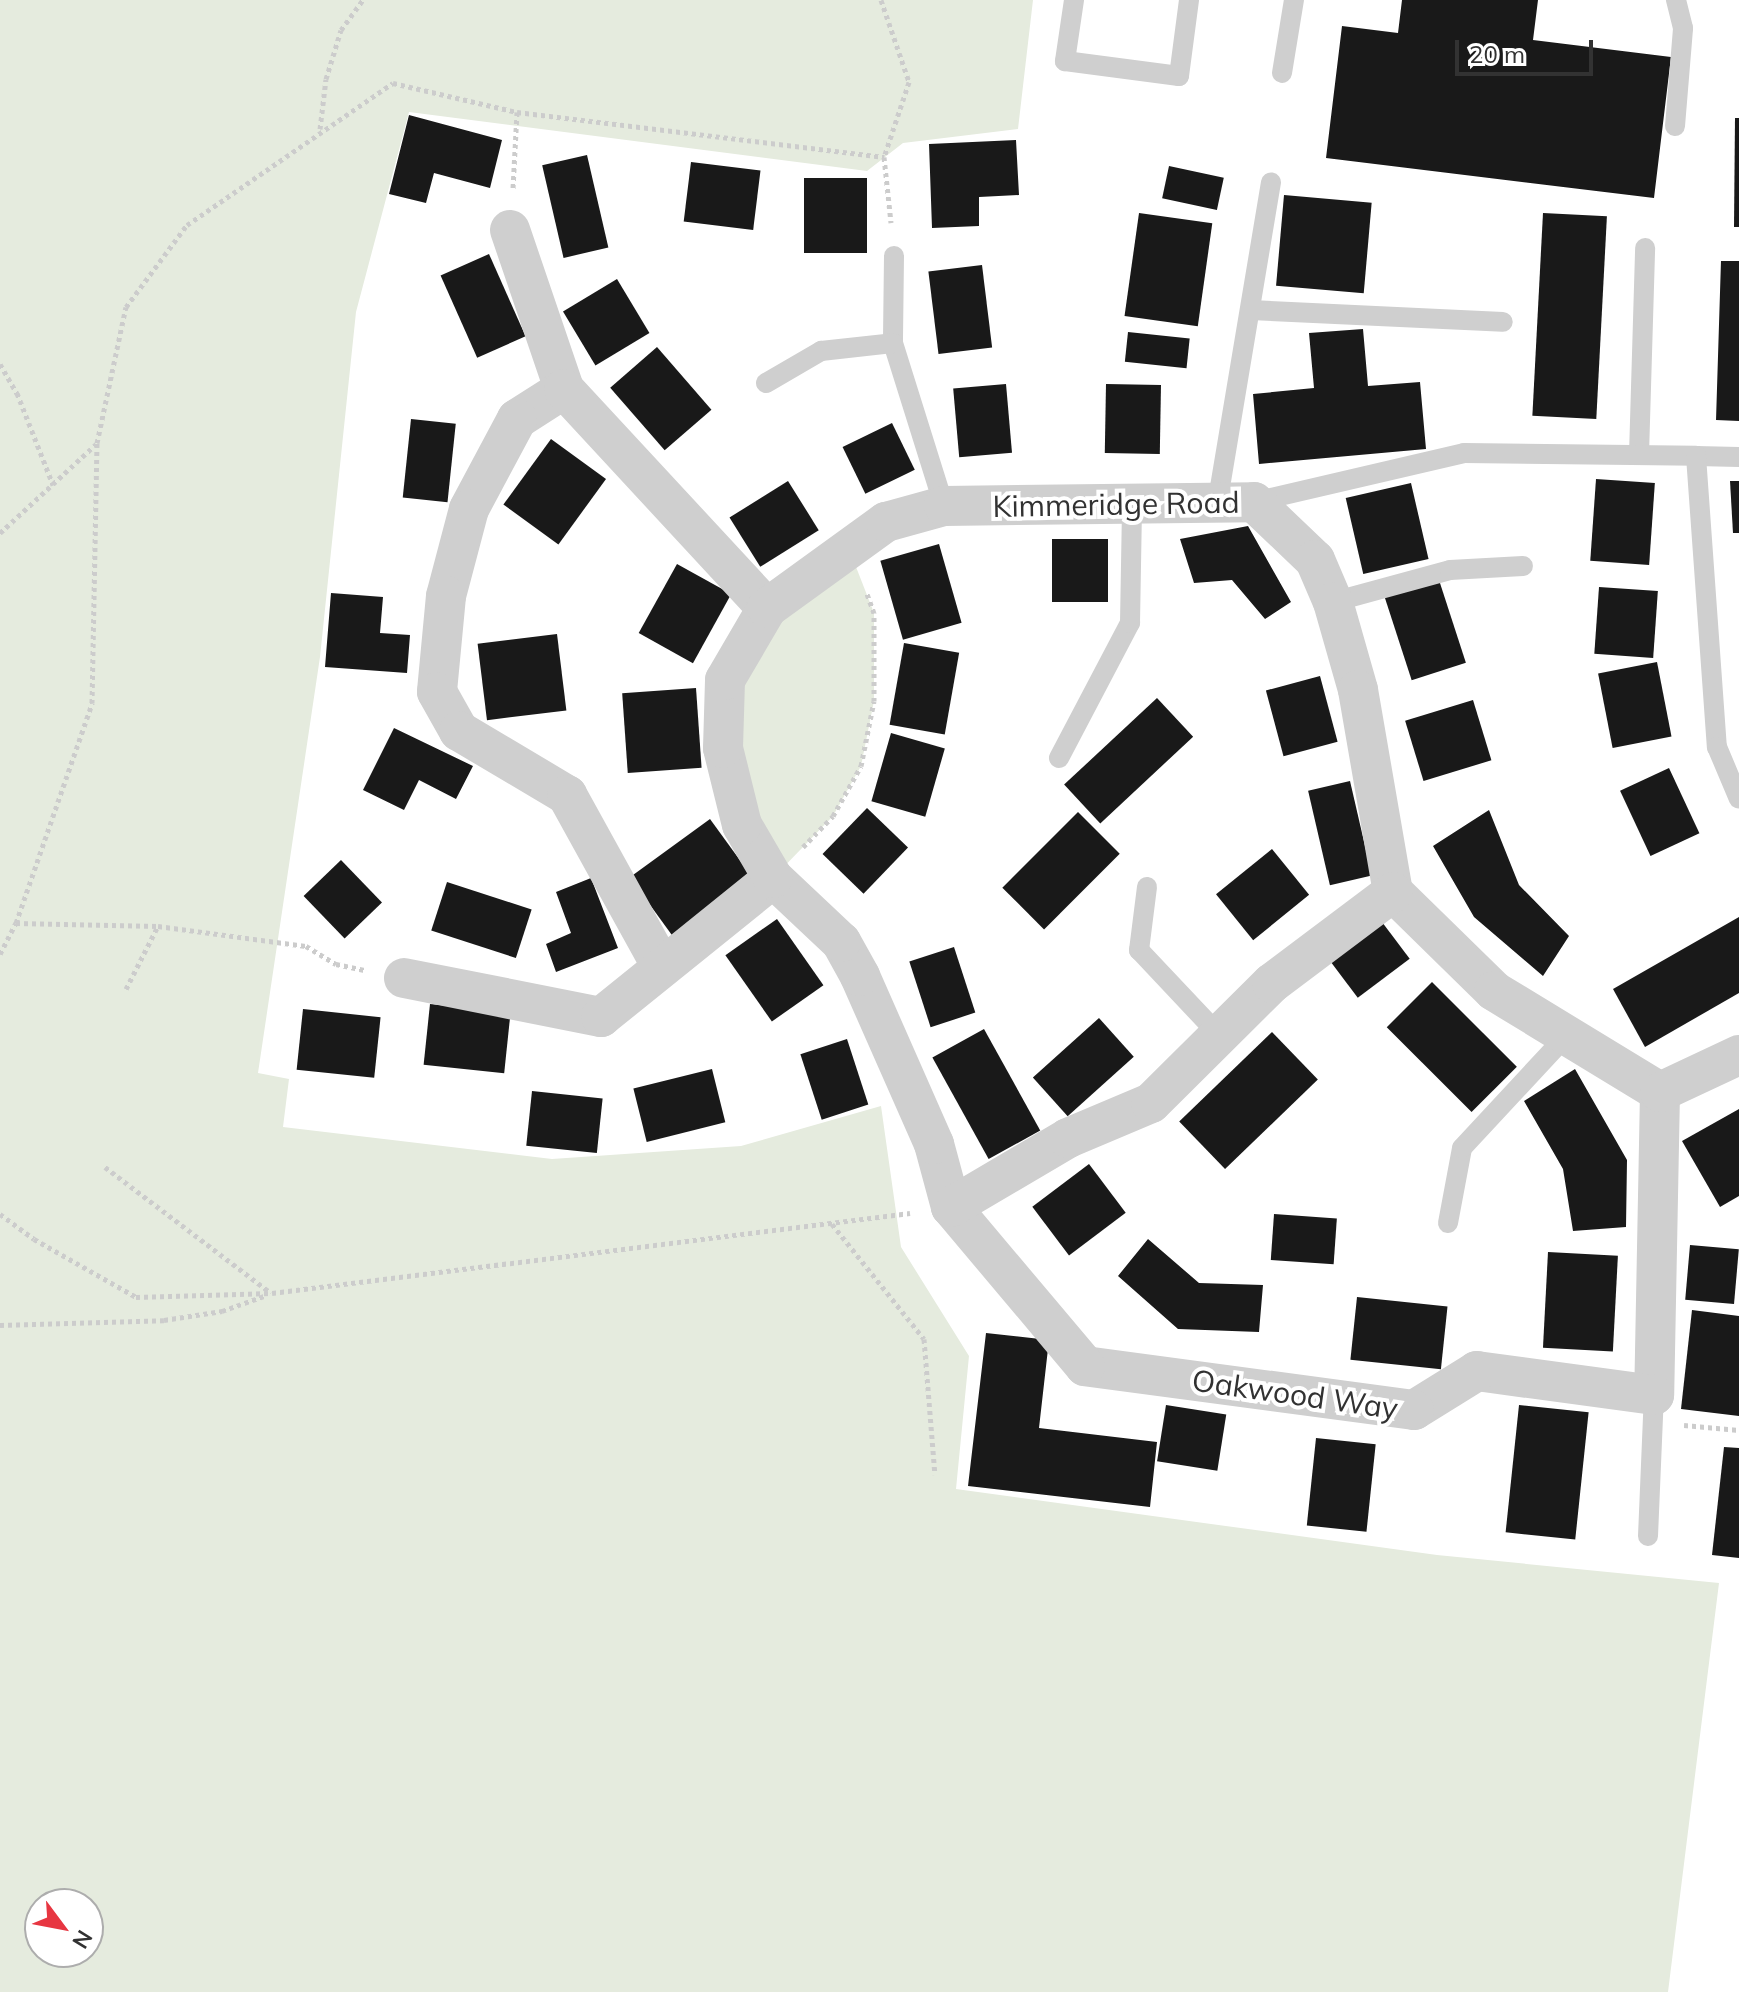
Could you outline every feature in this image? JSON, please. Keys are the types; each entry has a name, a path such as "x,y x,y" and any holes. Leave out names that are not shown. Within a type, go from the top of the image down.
{"street":[{"path":"510,230 564,389 767,608"},
{"path":"564,389 517,419 469,509 446,596 437,692 459,731 567,795 662,967"},
{"name":"Kimmeridge Road","path":"934,1144 841,942 773,878 742,825 723,748 725,680 767,608 886,522 944,506 1132,505 1236,500 1315,560 1333,602 1358,690 1393,892"},
{"path":"404,978 601,1017 773,878"},
{"path":"951,1207 1068,1138 1151,1103 1272,983 1393,892 1494,991 1660,1092"},
{"path":"1660,1092 1739,1055"},
{"path":"1654,1409 1660,1092"},
{"name":"Oakwood Way","path":"934,1144 951,1207 1085,1366 1414,1410 1477,1371 1654,1409"}],"lane":[{"path":"1074,0 1065,61 1179,76 1189,0"},
{"path":"1282,73 1294,0"},
{"path":"1675,126 1683,28 1676,0"},
{"path":"1271,182 1251,310 1236,500 1464,453 1739,457"},
{"path":"1639,455 1645,248"},
{"path":"894,256 893,343 944,506"},
{"path":"1251,310 1503,322"},
{"path":"766,383 821,351 893,343"},
{"path":"1696,456 1717,747 1739,799"},
{"path":"1059,758 1130,623 1132,505"},
{"path":"1333,602 1450,570 1523,566"},
{"path":"1147,887 1139,950 1219,1035"},
{"path":"1448,1223 1462,1148 1567,1035"},
{"path":"1648,1536 1654,1409"}],"path":[{"path":"320,129 326,79 341,30 363,0"},
{"path":"881,0 909,82 884,157 894,256"},
{"path":"0,954 16,923 92,703 97,443 126,307 187,225 320,129 393,83 517,112 884,157"},
{"path":"510,230 517,112"},
{"path":"0,364 53,485"},
{"path":"0,533 97,443"},
{"path":"773,878 833,816 861,766 874,701 874,613 849,549"},
{"path":"16,923 158,926 306,946 336,964 404,978"},
{"path":"126,989 158,926"},
{"path":"105,1167 272,1293"},
{"path":"0,1214 34,1239 136,1297 272,1293 951,1207"},
{"path":"832,1224 924,1339 935,1475"},
{"path":"0,1325 164,1320 222,1311 272,1293"},
{"path":"1654,1409 1739,1430"}],"shaded area":[{"path":"0,0 1033,0 1018,129 903,143 867,171 409,112 356,312 320,657 258,1073 289,1079 283,1127 552,1159 741,1146 881,1106 901,1247 969,1356 956,1489 1437,1555 1719,1583 1668,1992 0,1992"},
{"path":"849,549 874,613 874,701 861,766 833,816 773,878 723,748 767,608"}],"building":[{"path":"1402,0 1538,0 1533,40 1671,57 1654,198 1326,158 1342,26 1398,33"},
{"path":"409,115 502,140 490,188 434,173 426,203 389,194"},
{"path":"1735,118 1739,118 1739,227 1734,227"},
{"path":"1016,140 1019,195 979,197 979,226 932,228 929,144"},
{"path":"587,155 608,248 564,258 542,165"},
{"path":"691,162 760,171 753,230 684,222"},
{"path":"1169,166 1224,178 1217,210 1162,198"},
{"path":"804,178 867,178 867,253 804,253"},
{"path":"1284,195 1372,203 1364,293 1276,286"},
{"path":"1139,213 1212,223 1198,326 1125,316"},
{"path":"1543,213 1607,216 1596,419 1532,416"},
{"path":"489,254 526,336 477,358 441,276"},
{"path":"1721,261 1739,261 1739,421 1716,420"},
{"path":"982,265 992,347 939,354 928,272"},
{"path":"617,279 649,333 595,365 563,311"},
{"path":"1363,329 1368,386 1420,382 1426,449 1259,464 1253,394 1314,388 1309,333"},
{"path":"1128,332 1190,338 1187,368 1125,362"},
{"path":"657,347 711,410 665,450 610,388"},
{"path":"1006,384 1012,453 959,457 953,389"},
{"path":"1106,384 1161,385 1160,454 1105,453"},
{"path":"411,419 456,424 447,502 403,498"},
{"path":"892,423 915,470 865,494 843,447"},
{"path":"551,439 606,479 558,544 503,505"},
{"path":"1596,479 1655,483 1649,565 1590,561"},
{"path":"788,481 819,530 760,567 729,518"},
{"path":"1730,481 1739,481 1739,533 1733,533"},
{"path":"1411,483 1429,559 1363,574 1346,498"},
{"path":"1248,526 1291,602 1265,619 1232,580 1194,583 1180,539"},
{"path":"1052,539 1108,539 1108,602 1052,602"},
{"path":"939,544 962,623 903,640 880,561"},
{"path":"677,564 731,594 693,663 639,633"},
{"path":"1439,580 1466,663 1412,680 1385,598"},
{"path":"1599,587 1658,591 1653,658 1594,654"},
{"path":"331,593 383,597 380,633 410,635 407,673 325,667"},
{"path":"557,634 566,710 487,720 478,644"},
{"path":"904,643 959,653 945,734 890,725"},
{"path":"1657,662 1672,737 1613,748 1598,673"},
{"path":"1320,676 1338,742 1284,756 1266,690"},
{"path":"696,688 702,768 628,773 622,693"},
{"path":"1157,698 1193,737 1100,823 1064,785"},
{"path":"1473,700 1491,760 1424,781 1405,721"},
{"path":"394,728 473,766 456,799 419,780 404,810 363,790"},
{"path":"891,733 945,748 925,817 871,801"},
{"path":"1669,768 1699,833 1650,856 1620,791"},
{"path":"1350,781 1372,876 1330,885 1308,791"},
{"path":"867,808 908,848 864,894 823,854"},
{"path":"1489,810 1519,885 1569,936 1543,976 1474,917 1433,846"},
{"path":"1078,812 1120,854 1044,929 1002,888"},
{"path":"710,819 752,877 672,935 630,877"},
{"path":"1272,849 1309,895 1253,940 1216,894"},
{"path":"341,860 382,902 345,939 304,896"},
{"path":"591,878 618,948 556,972 546,944 571,933 556,892"},
{"path":"447,882 532,910 516,958 431,931"},
{"path":"1739,917 1739,993 1645,1047 1613,989"},
{"path":"777,919 823,985 772,1021 725,955"},
{"path":"1382,922 1410,959 1358,998 1330,961"},
{"path":"954,947 975,1013 931,1027 909,962"},
{"path":"1432,982 1517,1067 1472,1112 1387,1027"},
{"path":"430,1004 511,1012 504,1073 424,1065"},
{"path":"303,1009 381,1017 374,1078 297,1070"},
{"path":"1099,1018 1134,1057 1068,1116 1033,1078"},
{"path":"984,1029 1040,1130 989,1159 932,1058"},
{"path":"1272,1032 1318,1079 1225,1169 1179,1122"},
{"path":"847,1039 868,1105 822,1120 800,1054"},
{"path":"712,1069 725,1122 647,1142 633,1089"},
{"path":"1575,1069 1627,1160 1626,1227 1573,1231 1563,1169 1524,1101"},
{"path":"532,1091 603,1098 597,1153 526,1146"},
{"path":"1739,1109 1739,1196 1720,1207 1682,1141"},
{"path":"1089,1164 1126,1213 1069,1255 1032,1207"},
{"path":"1274,1214 1337,1218 1334,1264 1271,1260"},
{"path":"1148,1239 1199,1283 1263,1285 1259,1332 1178,1329 1118,1276"},
{"path":"1690,1245 1739,1249 1734,1304 1685,1300"},
{"path":"1548,1252 1618,1256 1613,1352 1543,1348"},
{"path":"1357,1297 1448,1307 1441,1369 1350,1360"},
{"path":"1692,1310 1739,1316 1739,1416 1681,1409"},
{"path":"986,1333 1049,1340 1039,1428 1157,1442 1150,1507 968,1486"},
{"path":"1166,1405 1226,1415 1217,1471 1157,1461"},
{"path":"1519,1405 1589,1412 1575,1540 1506,1532"},
{"path":"1316,1438 1376,1444 1366,1532 1307,1526"},
{"path":"1724,1447 1739,1448 1739,1558 1712,1555"}]}
